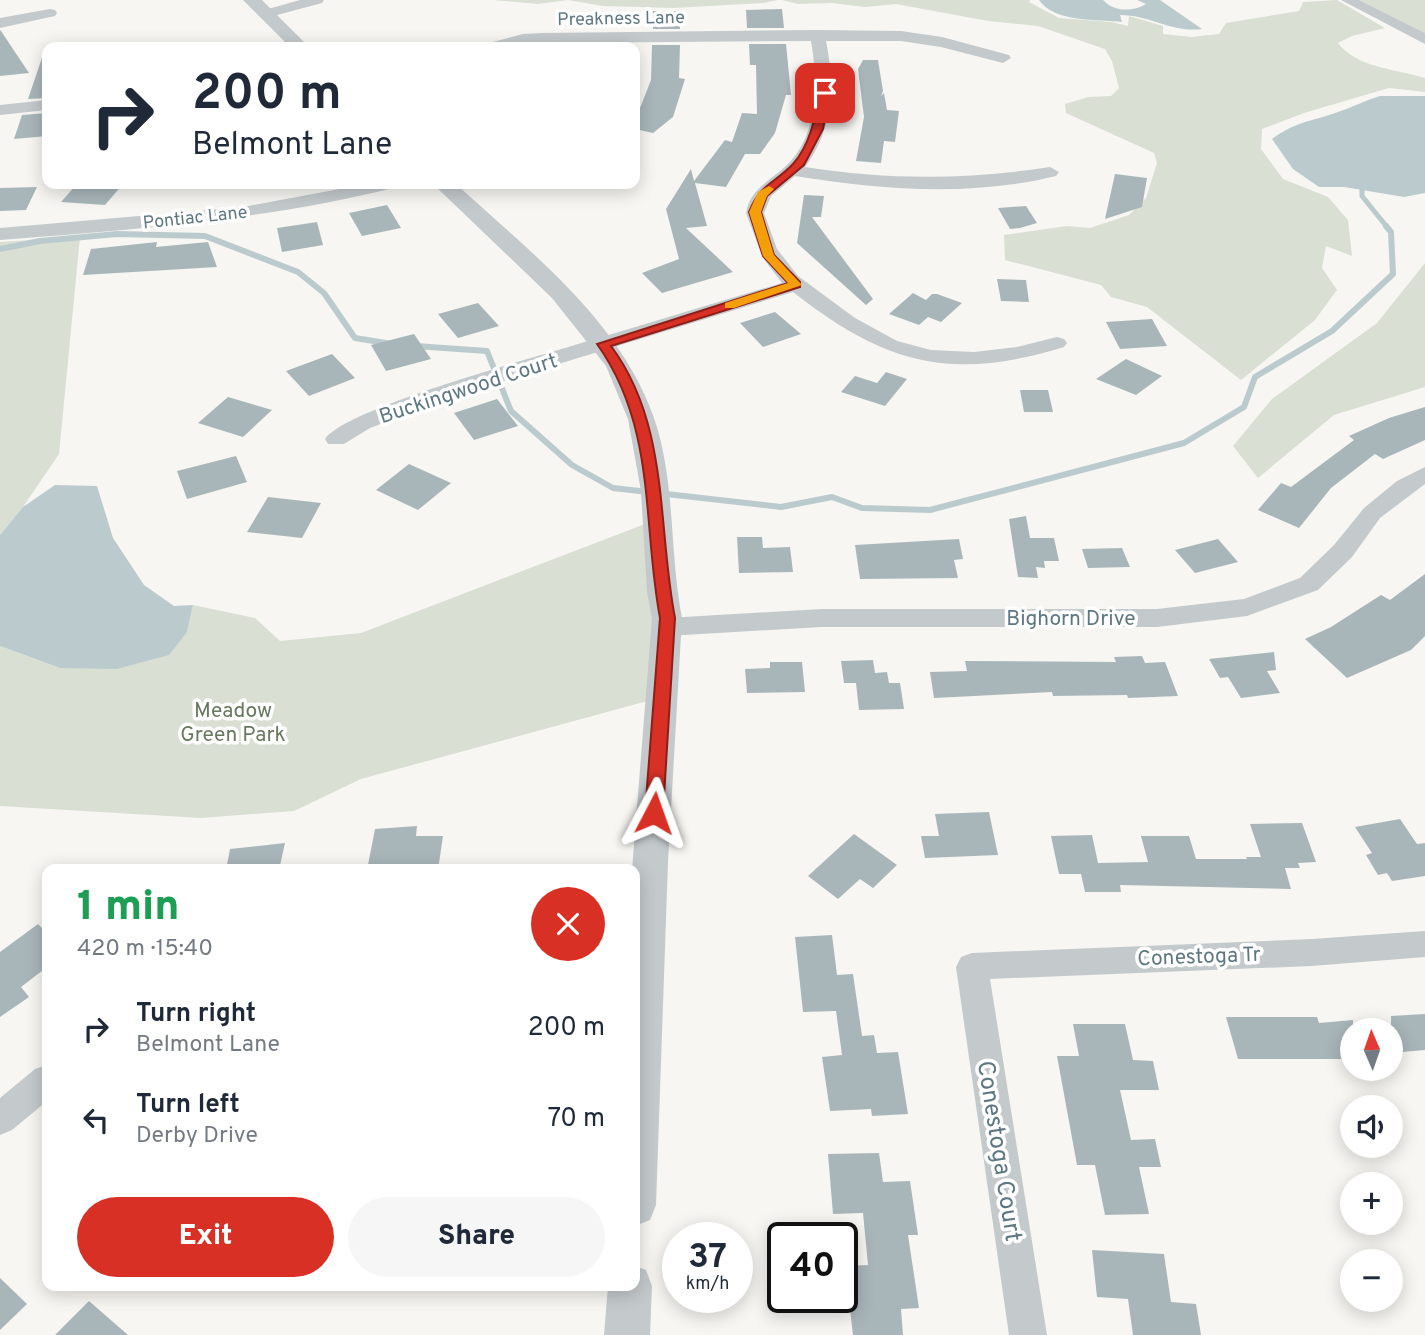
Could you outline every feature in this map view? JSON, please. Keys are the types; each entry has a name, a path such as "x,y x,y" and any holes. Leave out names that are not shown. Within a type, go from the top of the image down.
{"street":[{"path":"252,0 295,42"},
{"path":"266,14 317,0"},
{"path":"1348,0 1425,40"},
{"path":"0,23 50,13"},
{"path":"817,35 822,55 825,93 818,129 798,165 762,195 755,212 769,256 796,285 846,323 892,346 926,355 1001,358 1057,343"},
{"name":"Preakness Lane","path":"640,42 817,35 901,36 942,42 1003,58"},
{"name":"Preakness Lane","path":"511,42 523,39 596,42"},
{"path":"0,110 42,106"},
{"path":"792,170 888,184 929,186 1003,181 1050,172"},
{"name":"Pontiac Lane","path":"0,234 192,219 295,205 365,189"},
{"path":"449,189 560,293 603,344 618,364 641,419 655,491 667,627 640,1004"},
{"name":"Buckingwood Court","path":"336,439 362,423 456,388 796,285"},
{"name":"Bighorn Drive","path":"667,627 822,618 1157,618 1247,607 1309,584 1343,551 1372,513 1405,486 1425,474"},
{"name":"Conestoga Tr","path":"972,967 1096,959 1356,951 1425,944"},
{"name":"Conestoga Court","path":"972,967 1028,1335"},
{"path":"0,1119 42,1084"},
{"path":"627,1335 631,1291"}],"green space":[{"path":"493,0 568,0 538,4"},
{"path":"568,0 777,0 673,8 603,6"},
{"path":"782,0 1030,0 1029,2 1059,18 1128,26 1129,16 1163,26 1163,34 1191,37 1219,34 1226,23 1299,11 1303,2 1337,0 1385,28 1352,36 1338,43 1366,63 1425,78 1425,92 1389,88 1304,113 1262,129 1261,149 1283,179 1328,197 1348,220 1352,256 1326,246 1322,268 1337,290 1315,320 1241,380 1147,307 1111,297 1101,285 1005,260 1004,235 1067,226 1090,228 1129,215 1146,198 1157,163 1154,153 1066,113 1065,104 1088,97 1111,96 1119,88 1112,61 1105,49 1038,26 988,21 896,4 865,7 832,3 798,4"},
{"path":"1359,0 1425,0 1425,33"},
{"path":"80,237 59,454 23,507 0,535 0,242"},
{"path":"1425,263 1425,387 1334,415 1258,478 1233,446 1272,399 1377,323"},
{"name":"Meadow Green Park","path":"658,519 662,697 361,779 294,811 201,818 0,806 0,646 60,668 187,632 193,605 255,618 280,641 361,633"}],"shaded area":[{"path":"1039,0 1103,0 1112,7 1123,9 1146,4 1137,0 1160,0 1202,29 1181,29 1120,15 1122,22 1077,18 1055,13"},
{"path":"1380,96 1425,96 1425,193 1404,197 1344,187 1319,187 1293,169 1272,139 1296,125"},
{"path":"55,485 97,486 113,538 144,585 174,606 193,605 187,632 169,655 117,669 60,668 0,646 0,535 23,507"}],"building":[{"path":"782,9 784,28 747,28 746,10"},
{"path":"653,11 680,11 680,29 653,29"},
{"path":"1,31 29,73 0,76"},
{"path":"749,44 786,44 791,95 786,95 775,133 760,154 745,154 726,187 695,183 707,226 686,228 733,272 662,293 642,273 679,259 666,209 691,169 694,181 725,140 732,142 742,113 757,114 756,65 750,65"},
{"path":"652,45 680,45 679,78 685,79 673,117 653,133 640,130 640,108 651,80"},
{"path":"42,58 42,98 28,99"},
{"path":"863,60 878,60 883,91 881,96 884,93 887,110 899,111 895,142 884,141 881,163 856,161 864,117 858,69"},
{"path":"42,113 42,136 14,139 22,115"},
{"path":"1115,174 1147,178 1142,207 1105,219"},
{"path":"37,187 26,210 0,211 0,188"},
{"path":"73,189 119,189 105,205 61,202"},
{"path":"804,195 824,196 821,217 812,217 873,299 866,305 797,243"},
{"path":"387,205 401,228 362,236 349,213"},
{"path":"1026,206 1037,223 1010,229 998,208"},
{"path":"317,222 323,245 282,252 277,228"},
{"path":"157,242 156,247 208,242 217,267 83,275 91,249"},
{"path":"997,279 1026,280 1029,302 1001,301"},
{"path":"913,293 926,300 932,294 937,294 962,303 941,322 928,317 919,325 889,314"},
{"path":"478,303 499,326 458,338 438,314"},
{"path":"775,312 801,334 763,347 740,323"},
{"path":"1152,319 1167,346 1120,349 1106,322"},
{"path":"414,334 431,359 386,371 371,345"},
{"path":"332,354 355,378 309,396 286,371"},
{"path":"1126,359 1162,376 1136,395 1096,379"},
{"path":"886,372 907,379 885,406 841,392 855,376 877,383"},
{"path":"1020,390 1048,390 1053,412 1024,412"},
{"path":"228,397 272,410 243,437 198,423"},
{"path":"497,399 518,426 474,440 454,413"},
{"path":"1425,407 1425,440 1383,459 1375,454 1331,488 1299,528 1258,510 1281,483 1291,487 1354,440 1349,436 1389,418"},
{"path":"236,456 247,482 187,499 177,471"},
{"path":"409,464 451,483 418,510 376,490"},
{"path":"268,497 321,503 302,538 247,532"},
{"path":"1026,516 1030,538 1054,538 1059,561 1044,561 1045,568 1036,567 1038,578 1018,577 1009,519"},
{"path":"737,537 762,537 763,548 790,547 793,572 739,573"},
{"path":"959,539 963,559 954,560 958,578 860,579 855,545"},
{"path":"1218,539 1238,562 1195,573 1175,550"},
{"path":"1122,548 1130,567 1088,568 1082,549"},
{"path":"1425,574 1425,636 1411,650 1347,678 1305,639 1331,627 1381,595 1390,600"},
{"path":"1274,652 1276,670 1267,671 1280,693 1241,698 1228,677 1220,678 1209,659"},
{"path":"1142,656 1145,663 1165,662 1178,696 1053,696 1052,692 934,698 930,672 967,671 965,661 1116,662 1114,657"},
{"path":"873,660 875,673 887,672 889,683 900,683 904,709 859,710 856,683 844,683 841,661"},
{"path":"770,662 802,662 805,692 747,693 745,669 770,668"},
{"path":"989,812 998,855 925,858 921,836 939,836 935,814"},
{"path":"1400,819 1417,844 1425,843 1425,876 1392,881 1387,873 1378,875 1366,855 1372,853 1355,827"},
{"path":"1302,823 1316,862 1298,863 1300,868 1285,868 1291,889 1120,885 1121,892 1085,892 1081,874 1059,874 1051,836 1092,835 1098,863 1148,862 1141,836 1189,836 1196,859 1247,859 1246,857 1261,857 1250,824"},
{"path":"417,826 416,836 443,836 439,864 368,864 375,829"},
{"path":"854,834 897,865 873,888 860,879 838,899 808,876"},
{"path":"285,843 280,864 227,864 230,849"},
{"path":"38,924 42,928 42,971 21,987 29,997 0,1017 0,952"},
{"path":"832,935 837,975 853,974 862,1036 874,1035 877,1053 898,1052 908,1114 872,1116 871,1109 830,1111 822,1057 842,1055 836,1011 803,1012 795,937"},
{"path":"1425,1014 1425,1050 1404,1052 1404,1018 1391,1016"},
{"path":"1226,1017 1317,1017 1319,1023 1340,1021 1340,1059 1238,1059"},
{"path":"1073,1024 1125,1024 1133,1060 1153,1061 1159,1090 1120,1090 1131,1140 1155,1139 1161,1167 1139,1167 1149,1214 1105,1215 1095,1165 1077,1165 1057,1056 1079,1056"},
{"path":"879,1153 883,1182 910,1181 918,1235 908,1235 919,1308 901,1309 903,1335 853,1335 850,1313 858,1313 858,1265 868,1265 863,1213 833,1214 828,1154"},
{"path":"1092,1250 1164,1254 1171,1302 1196,1304 1201,1335 1133,1335 1128,1299 1097,1297"},
{"path":"0,1278 27,1304 0,1330"},
{"path":"89,1301 128,1335 55,1335"}],"waterway":[{"path":"1362,181 1362,196 1387,227"},
{"path":"415,346 487,351 511,411 572,465 613,488 781,507 832,497 862,508 930,510 1184,443 1244,407 1255,377 1332,331 1393,274 1391,232 1386,226"},
{"path":"0,249 40,241 117,234 205,236 298,272 324,293 355,338 392,344"}],"slow traffic":[{"path":"730,305 796,285 769,256 755,212 762,195 769,189"}],"route":[{"path":"654,813 667,618 662,592 655,491 641,419 618,364 603,344 796,285 769,256 755,212 762,195 798,165 818,129 825,93"}]}
